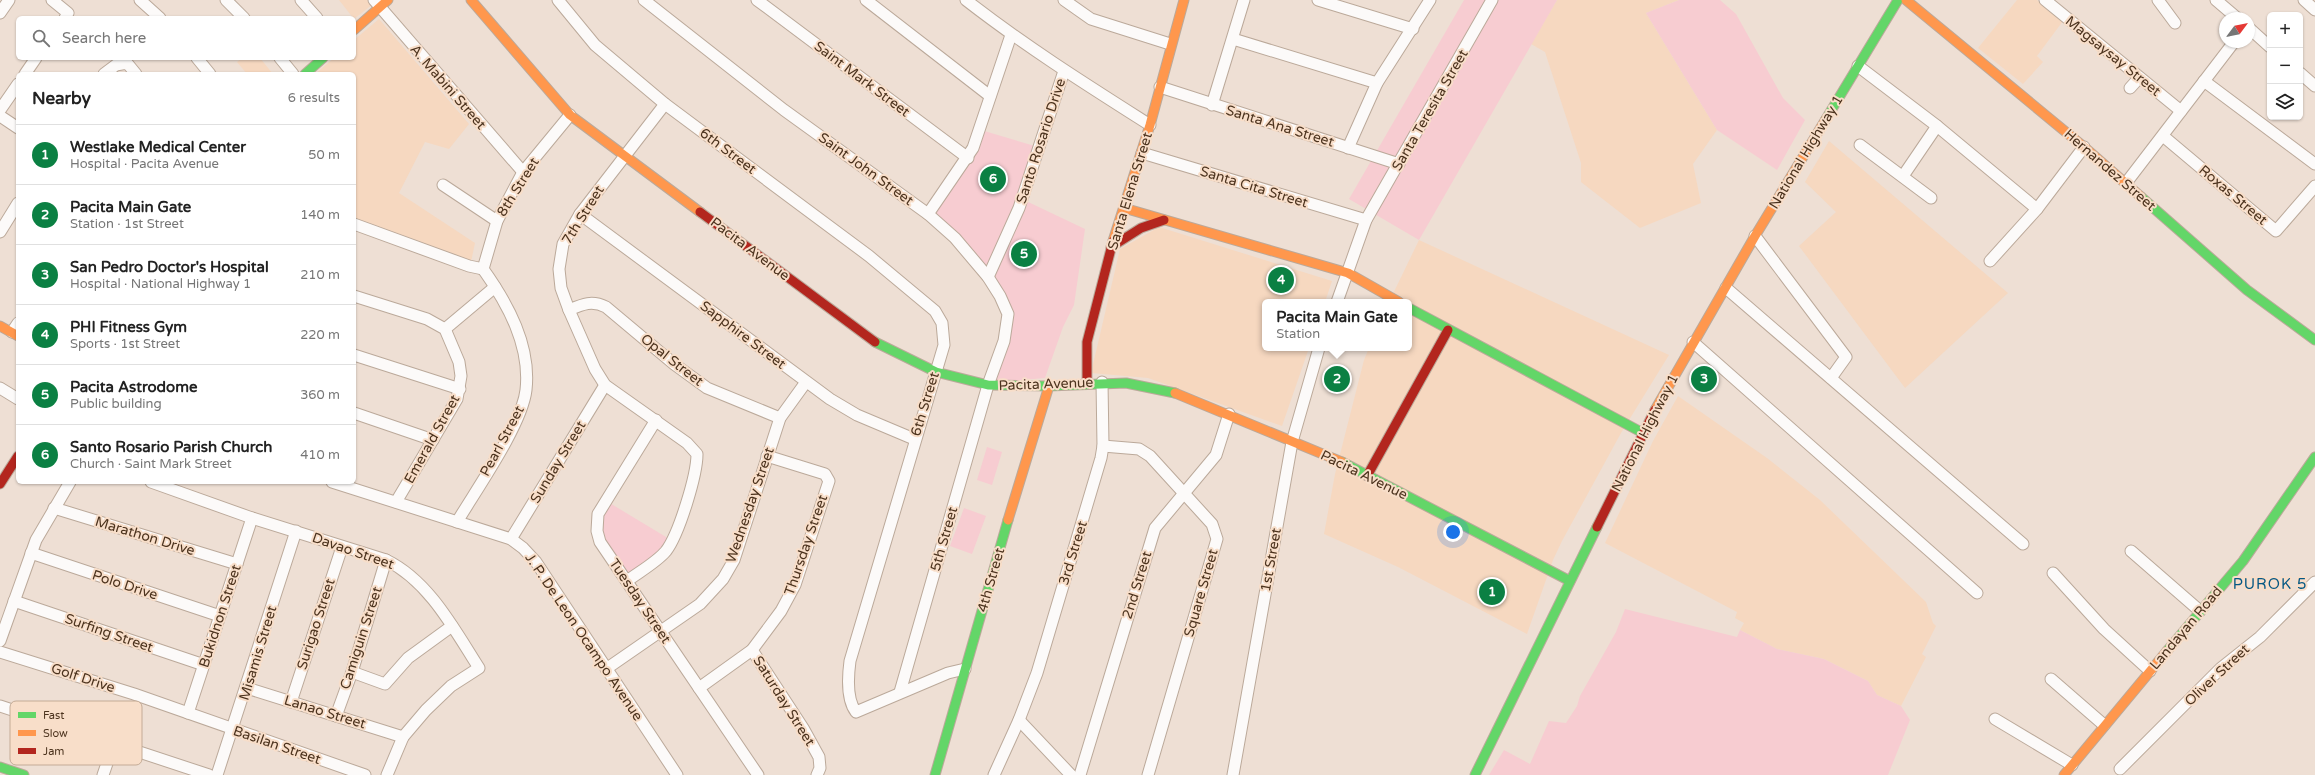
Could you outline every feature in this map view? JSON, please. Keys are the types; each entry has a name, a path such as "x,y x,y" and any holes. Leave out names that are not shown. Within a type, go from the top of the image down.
{"main road":[{"name":"Pacita Avenue","path":"471,0 570,115 877,344 936,372 988,385 1049,386 1102,382 1126,383 1157,388 1229,414 1292,442 1335,458 1368,476 1462,522 1570,581"},
{"name":"Santa Elena Street","path":"1087,383 1087,342 1111,247 1142,153 1170,44 1184,0"},
{"name":"National Highway 1","path":"1475,775 1643,433 1693,342 1726,288 1755,236 1898,0"},
{"name":"Hernandez Street","path":"1906,0 2084,147 2247,290 2315,340"},
{"path":"356,28 380,2"},
{"path":"306,72 321,60"},
{"path":"1124,208 1348,273 1393,299"},
{"path":"1111,247 1141,228 1164,220"},
{"path":"1412,310 1643,433"},
{"path":"0,326 15,334"},
{"path":"1368,476 1448,330"},
{"name":"4th Street","path":"935,775 1018,484 1049,386"},
{"name":"Landayan Road","path":"2064,775 2243,561 2315,457"},
{"path":"0,484 16,459"},
{"path":"0,768 24,775"}],"street":[{"path":"0,13 9,0"},
{"path":"52,0 66,15"},
{"path":"140,0 158,16"},
{"path":"226,0 242,16"},
{"path":"301,0 315,16"},
{"name":"6th Street","path":"558,0 595,45 665,104 927,302 935,311 944,334 944,345 914,440 850,661 848,676 852,706 856,712 900,692 965,668"},
{"name":"Saint John Street","path":"644,0 784,110 928,214 955,238 988,277 1000,296 1008,314 1004,341 988,385"},
{"name":"Saint Mark Street","path":"757,0 968,158"},
{"path":"866,0 990,96"},
{"name":"Santo Rosario Drive","path":"966,0 1011,35 1064,71 1019,208 988,277"},
{"path":"1212,105 1244,0"},
{"path":"1318,0 1413,29"},
{"path":"1348,148 1377,83 1413,29 1430,0"},
{"name":"Santa Teresita Street","path":"1366,220 1492,0"},
{"name":"Magsaysay Street","path":"2045,0 2181,111"},
{"path":"2158,0 2175,23"},
{"path":"2216,0 2230,12"},
{"path":"2304,0 2315,10"},
{"path":"1067,1 1091,19 1170,44"},
{"name":"A. Mabini Street","path":"380,2 524,172"},
{"path":"2255,33 2267,44"},
{"path":"928,214 968,158 1011,35"},
{"path":"1233,39 1377,83"},
{"path":"2126,183 2164,136 2181,111 2230,48"},
{"path":"26,72 35,60"},
{"path":"199,60 208,72"},
{"path":"282,60 291,72"},
{"path":"107,72 116,65 127,63 134,72"},
{"path":"1858,66 1937,126 2037,209"},
{"path":"1064,71 1150,125"},
{"path":"2303,76 2315,86"},
{"path":"2130,88 2139,78"},
{"path":"2204,82 2315,164"},
{"path":"0,110 16,87"},
{"name":"Santa Ana Street","path":"1160,87 1399,164"},
{"name":"7th Street","path":"605,386 595,369 561,288 559,257 563,244 580,214 665,104"},
{"name":"8th Street","path":"483,269 497,221 524,172 570,115"},
{"path":"0,116 16,127"},
{"path":"1903,176 1937,126"},
{"name":"Roxas Street","path":"2164,136 2276,231 2315,186"},
{"path":"1860,145 1931,198"},
{"path":"1990,262 2037,209 2084,147"},
{"name":"Santa Cita Street","path":"1142,153 1366,220"},
{"path":"443,185 497,221"},
{"path":"0,232 16,206"},
{"name":"Sapphire Street","path":"580,214 806,382 857,415 914,440"},
{"path":"1338,299 1366,220"},
{"path":"356,225 469,266 483,269"},
{"path":"1755,236 1846,357 1831,378"},
{"name":"Pearl Street","path":"457,522 515,423 526,391 527,370 524,351 513,319 496,287 483,269"},
{"path":"356,297 427,319 445,330 496,287"},
{"path":"1726,288 2022,544"},
{"name":"Opal Street","path":"569,310 588,303 597,303 606,307 674,364 707,388 780,418"},
{"name":"Emerald Street","path":"396,502 457,399 460,390 459,362 445,330"},
{"path":"1693,342 1977,594"},
{"name":"1st Street","path":"1233,775 1292,442 1318,351"},
{"path":"356,356 460,390"},
{"name":"Wednesday Street","path":"606,669 700,604 723,580 734,560 780,418 806,382"},
{"name":"3rd Street","path":"994,775 1019,720 1037,673 1083,522 1103,446 1102,382"},
{"name":"5th Street","path":"900,692 988,385"},
{"path":"605,386 688,443 697,454 697,462 674,538 665,552 627,581"},
{"name":"Sunday Street","path":"511,539 605,386"},
{"path":"0,388 16,398"},
{"path":"356,414 433,440"},
{"name":"2nd Street","path":"1080,775 1155,528 1216,455 1229,414"},
{"name":"Tuesday Street","path":"656,420 598,514 597,531 600,542 758,775"},
{"name":"Square Street","path":"1103,446 1139,450 1150,456 1185,492 1212,524 1217,539 1148,775"},
{"name":"Thursday Street","path":"699,688 752,650 781,611 795,585 828,481 825,474 767,456"},
{"path":"0,641 31,553 54,508 69,484"},
{"name":"Davao Street","path":"157,484 252,518 386,560 400,567 416,581 452,626 479,668 438,697 403,737"},
{"name":"J. P. De Leon Ocampo Avenue","path":"338,484 511,539 523,548 536,562 677,775"},
{"name":"Marathon Drive","path":"54,508 237,564"},
{"name":"Bukidnon Street","path":"188,713 252,518"},
{"name":"Misamis Street","path":"217,775 247,688 296,531"},
{"name":"Surigao Street","path":"291,702 342,546"},
{"path":"2131,551 2200,611"},
{"name":"Polo Drive","path":"31,553 220,616"},
{"name":"Camiguin Street","path":"336,716 352,672 386,560"},
{"path":"2053,573 2104,629 2150,671"},
{"name":"Oliver Street","path":"2120,769 2221,668 2260,637 2315,582"},
{"name":"Surfing Street","path":"14,601 204,665"},
{"path":"352,672 385,684 408,658 452,626"},
{"name":"Saturday Street","path":"752,650 803,728 819,757 820,768 817,775"},
{"name":"Golf Drive","path":"0,652 188,713"},
{"path":"2051,679 2104,726"},
{"name":"Lanao Street","path":"247,688 403,737"},
{"path":"0,706 10,709"},
{"name":"Basilan Street","path":"188,713 365,775"},
{"path":"1995,719 2072,764"},
{"path":"1019,720 1071,775"},
{"path":"387,775 403,737"},
{"path":"142,752 209,775"},
{"path":"103,775 106,765"}],"shaded area":[{"path":"339,0 370,0 373,4 356,17 356,16 352,16"},
{"path":"1464,0 1557,0 1419,240 1349,199"},
{"path":"1557,0 1679,0 1646,13 1717,130 1693,164 1701,203 1640,228 1581,182 1581,163 1545,52 1531,44"},
{"path":"1679,0 1720,0 1736,14 1783,98 1805,120 1777,170 1717,130 1646,13"},
{"path":"2017,0 2037,0 2063,21 2037,56 2043,62 2023,84 1978,48"},
{"path":"379,19 469,124 449,149 425,142 399,193 475,243 471,262 356,220 356,72 317,72 332,60 356,60 356,38"},
{"path":"240,60 262,60 271,72 245,72 237,62"},
{"path":"981,130 1038,147 988,274 933,213"},
{"path":"1829,141 2008,293 1905,388 1799,246 1836,212 1805,182"},
{"path":"1024,200 1085,229 1074,305 1063,327 1045,378 989,383 1009,313 988,277"},
{"path":"1159,227 1332,281 1326,299 1262,299 1262,351 1308,351 1282,426 1148,378 1091,373 1120,249"},
{"path":"1419,240 1669,355 1621,433 1562,541 1553,560 1527,634 1398,567 1324,534 1335,474 1364,360 1368,351 1412,351 1412,299 1390,299"},
{"path":"1678,396 1767,458 1820,500 1926,602 1933,623 1936,626 1922,654 1926,657 1901,706 1877,695 1868,681 1824,659 1777,649 1740,630 1744,623 1735,618 1737,612 1605,543 1653,441"},
{"path":"987,447 1002,452 992,485 977,480"},
{"path":"608,502 671,540 627,581 600,542 598,514"},
{"path":"964,508 986,516 972,554 950,546"},
{"path":"1625,609 1737,637 1740,630 1777,649 1824,659 1868,681 1877,695 1901,706 1910,720 1888,775 1489,775 1504,750 1530,764 1549,721 1566,723 1577,706 1580,696 1616,632"}],"traffic: fast":[{"path":"1826,119 1898,0"},
{"path":"307,72 321,60"},
{"path":"2141,197 2247,290 2315,340"},
{"path":"1412,310 1643,433"},
{"path":"875,342 936,372 988,385 1049,386 1126,383 1175,393"},
{"path":"2167,651 2243,561 2315,457"},
{"path":"1342,462 1570,581"},
{"path":"935,775 1008,520"},
{"path":"1475,775 1597,527"},
{"path":"0,767 24,775"}],"traffic: slow":[{"path":"356,28 388,0"},
{"path":"471,0 570,115 700,212"},
{"path":"1113,241 1150,125 1184,0"},
{"path":"1906,0 2084,147 2141,197"},
{"path":"1655,410 1755,236 1826,119"},
{"path":"1124,208 1348,273 1394,299"},
{"path":"0,326 16,335"},
{"path":"1008,520 1049,386"},
{"path":"1175,393 1342,462"},
{"path":"2064,775 2167,651"}],"traffic: jam":[{"path":"700,212 875,342"},
{"path":"1111,247 1141,228 1164,220"},
{"path":"1087,383 1087,342 1113,241"},
{"path":"1367,476 1448,330"},
{"path":"1597,527 1655,410"},
{"path":"0,484 16,459"}],"place":[{"name":"Santo Rosario Parish Church","path":"993,179"},
{"name":"Pacita Astrodome","path":"1024,254"},
{"name":"PHI Fitness Gym","path":"1281,280"},
{"name":"Pacita Main Gate","path":"1337,379"},
{"name":"San Pedro Doctor's Hospital","path":"1704,379"},
{"name":"Westlake Medical Center","path":"1492,592"}],"district":[{"name":"PUROK 5","path":"2270,584"}]}
